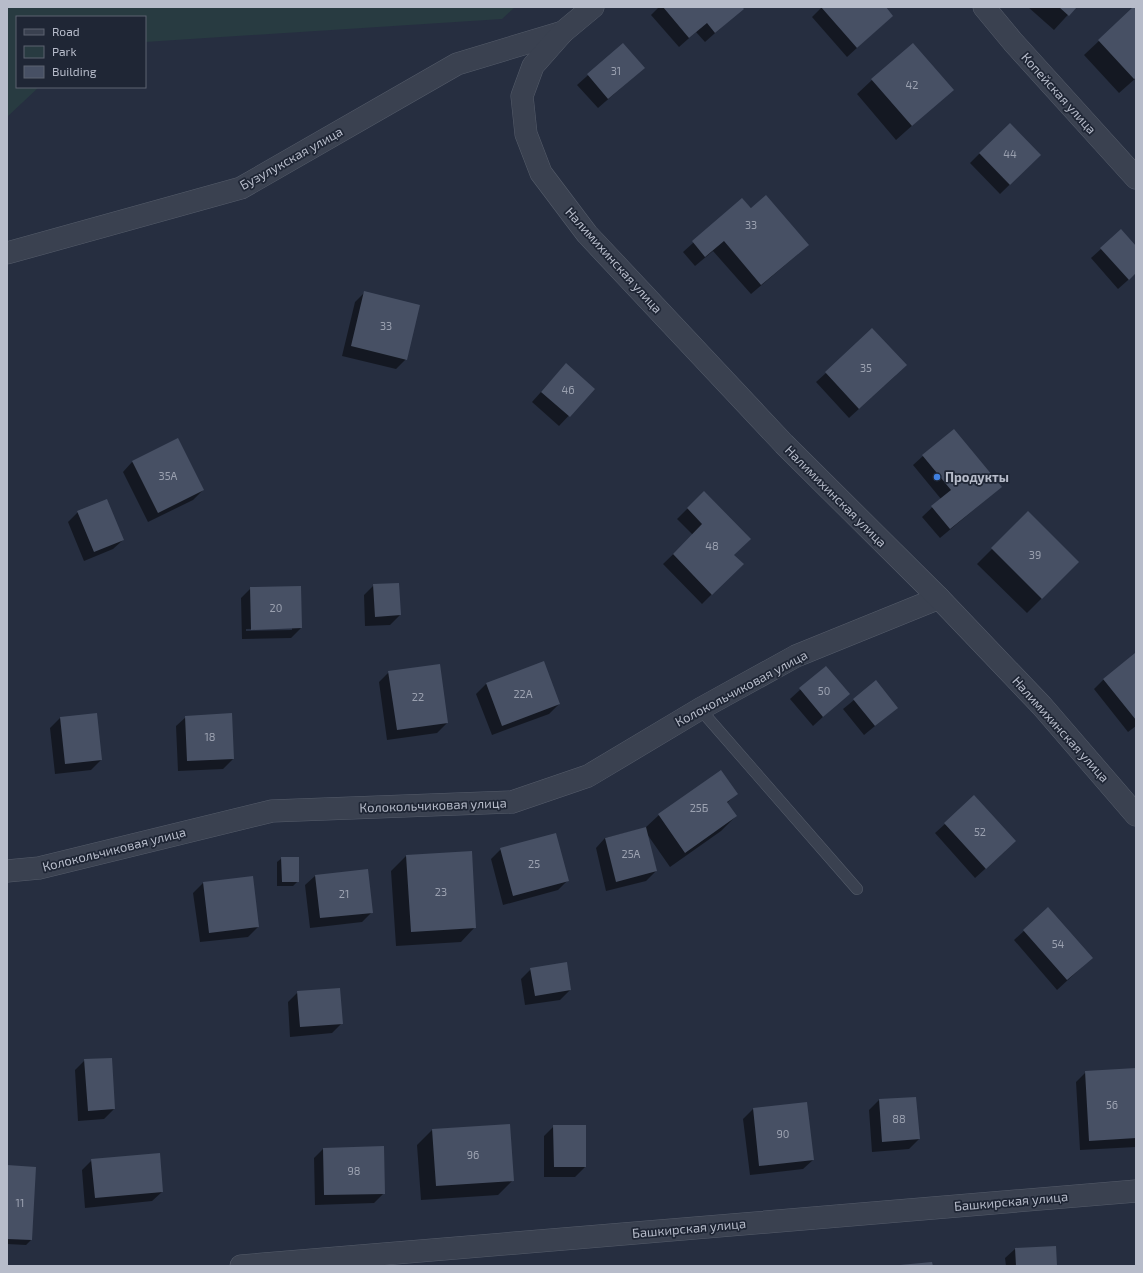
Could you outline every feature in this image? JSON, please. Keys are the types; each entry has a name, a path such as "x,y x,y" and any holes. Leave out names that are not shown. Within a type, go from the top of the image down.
{"street":[{"name":"Бузулукская улица","path":"541,173 526,134 522,96 534,66 563,32 593,7"},
{"name":"Копейская улица","path":"984,7 1013,42 1136,178"},
{"name":"Бузулукская улица","path":"7,253 241,188 457,64 563,32"},
{"name":"Налимихинская улица","path":"541,173 598,245 784,444 939,598 1042,706 1136,815"},
{"name":"Колокольчиковая улица","path":"7,871 39,868 272,811 512,802 588,776 700,709 796,656 939,598"},
{"name":"Башкирская улица","path":"241,1266 1136,1191"}],"lane":[{"path":"700,709 857,889"}],"green space":[{"path":"7,7 515,7 502,19 146,42 146,16 16,16 16,88 38,88 7,117"}],"building":[{"path":"663,7 742,7 744,9 715,33 707,23 689,38"},
{"path":"821,7 886,7 893,16 857,48"},
{"path":"1059,7 1077,7 1069,16"},
{"path":"1133,7 1136,7 1136,78 1134,79 1098,40"},
{"path":"623,43 645,68 608,99 587,74"},
{"path":"913,43 954,90 912,126 871,79"},
{"path":"1010,123 1041,155 1010,185 979,153"},
{"path":"766,195 809,245 761,285 724,241 705,257 692,241 742,198 751,208"},
{"path":"1121,229 1136,246 1136,273 1129,280 1100,248"},
{"path":"364,291 420,305 407,360 351,346"},
{"path":"872,328 907,365 859,409 825,372"},
{"path":"566,363 595,389 570,417 541,392"},
{"path":"954,429 1002,487 950,529 931,506 951,490 922,455"},
{"path":"178,438 204,490 158,513 132,461"},
{"path":"704,491 751,539 734,555 744,564 712,595 673,554 702,524 687,508"},
{"path":"107,499 124,540 94,552 77,511"},
{"path":"1028,511 1079,562 1042,599 991,548"},
{"path":"399,583 401,615 375,617 373,584"},
{"path":"301,586 302,628 251,630 250,587"},
{"path":"1135,653 1136,654 1136,720 1103,679"},
{"path":"544,661 560,704 502,726 486,683"},
{"path":"440,664 448,723 397,730 388,671"},
{"path":"826,666 850,694 823,717 799,688"},
{"path":"876,680 898,708 875,726 853,699"},
{"path":"97,713 102,760 65,764 60,717"},
{"path":"232,713 234,759 187,761 185,716"},
{"path":"721,770 738,794 727,802 737,816 685,853 658,814"},
{"path":"974,795 1016,841 986,869 944,823"},
{"path":"646,827 657,871 616,882 605,838"},
{"path":"556,833 569,881 513,896 500,848"},
{"path":"472,851 476,928 411,932 406,855"},
{"path":"281,857 299,857 299,882 282,882"},
{"path":"368,869 373,913 320,918 315,875"},
{"path":"253,876 259,927 209,933 203,882"},
{"path":"1048,907 1093,958 1067,980 1023,930"},
{"path":"567,962 571,990 535,996 530,968"},
{"path":"340,988 343,1024 300,1027 297,991"},
{"path":"112,1058 115,1109 88,1111 84,1059"},
{"path":"1136,1068 1136,1138 1089,1141 1085,1071"},
{"path":"916,1097 920,1139 882,1142 879,1099"},
{"path":"807,1102 814,1160 759,1166 753,1108"},
{"path":"510,1124 514,1181 436,1186 432,1129"},
{"path":"553,1125 586,1125 586,1167 554,1167"},
{"path":"384,1146 385,1194 324,1195 323,1148"},
{"path":"160,1153 163,1192 95,1198 91,1159"},
{"path":"7,1165 36,1167 32,1240 7,1239"},
{"path":"1056,1246 1057,1266 1016,1266 1015,1248"},
{"path":"932,1262 933,1266 900,1266 900,1265"}],"place":[{"name":"Продукты","path":"937,477"}]}
